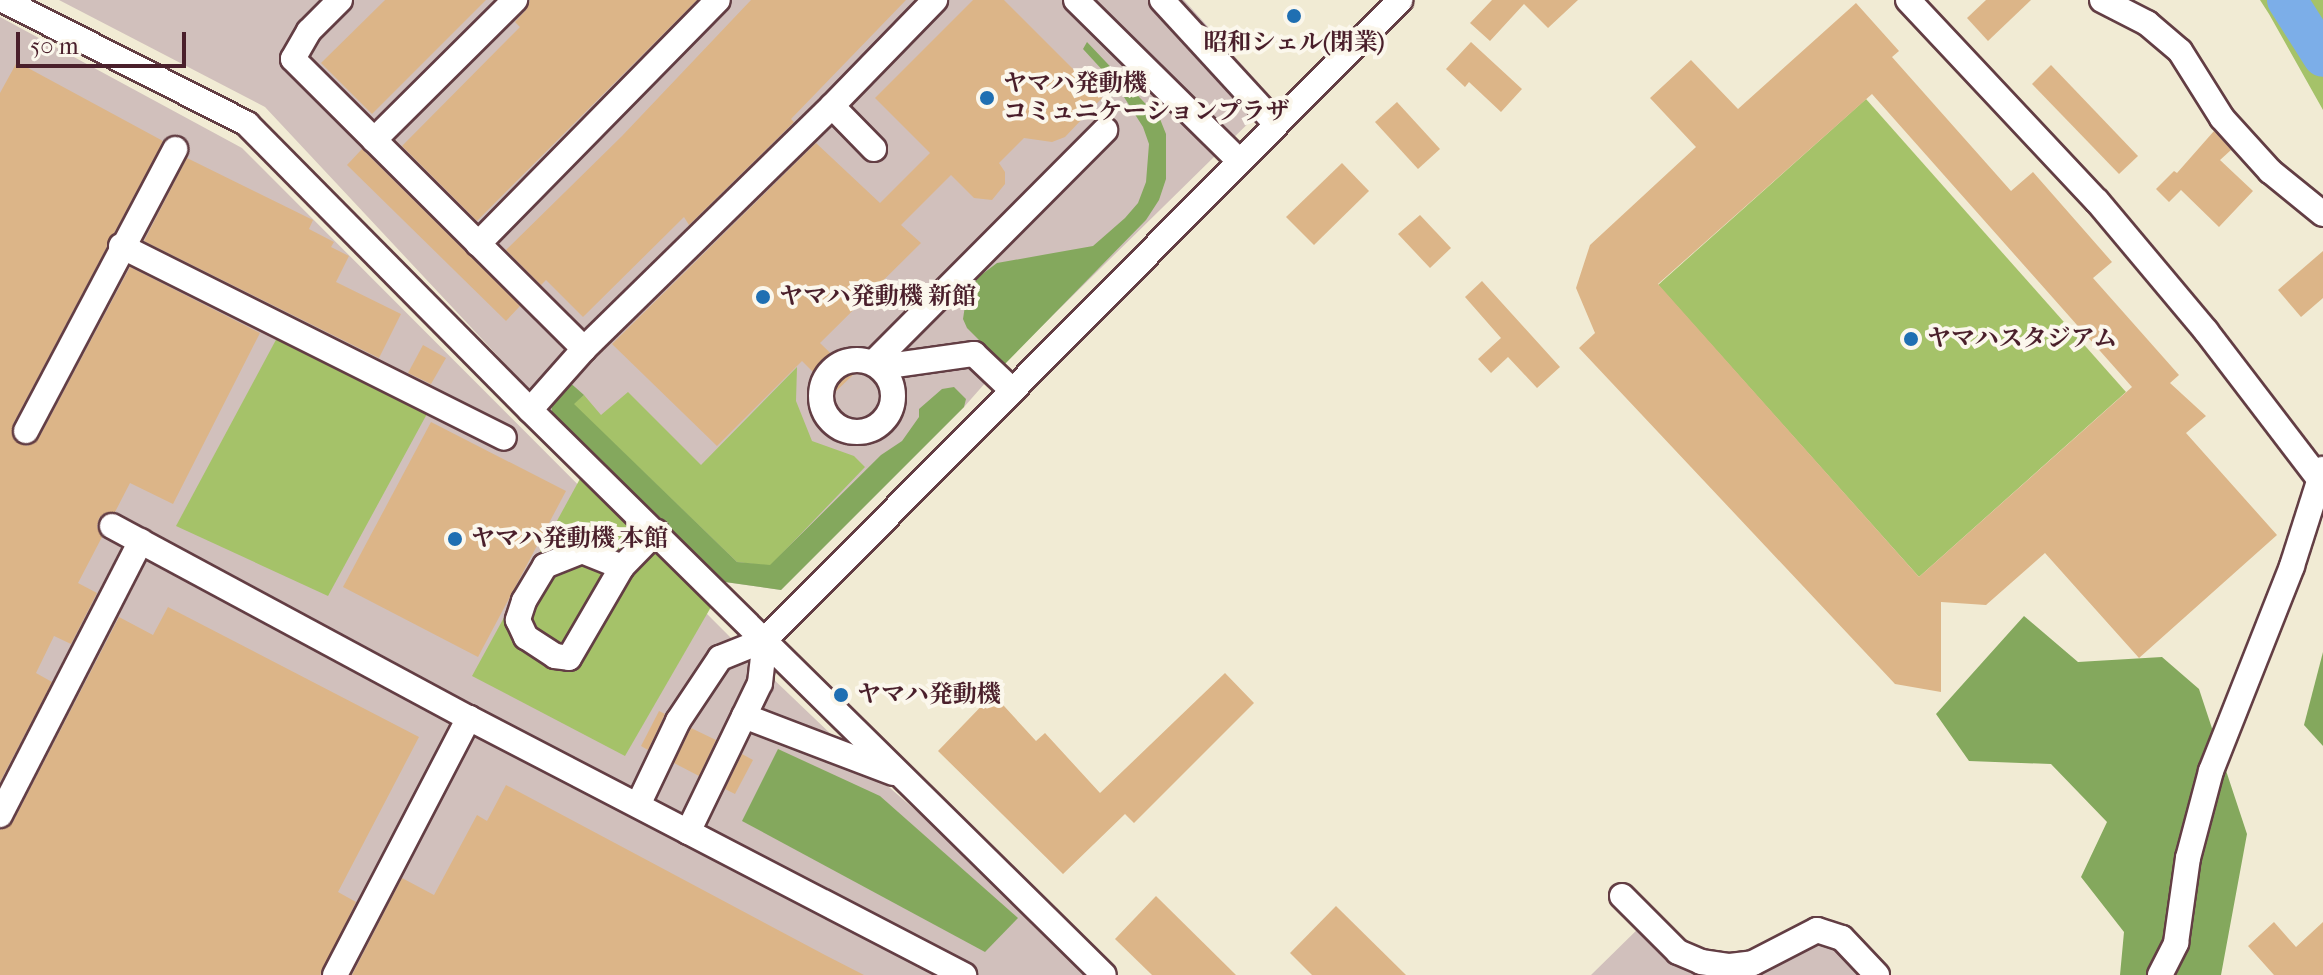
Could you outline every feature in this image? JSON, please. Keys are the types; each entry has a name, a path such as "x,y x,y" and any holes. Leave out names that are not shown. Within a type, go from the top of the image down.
{"street":[{"path":"340,0 309,31 293,59 584,349"},
{"path":"374,140 515,0"},
{"path":"478,244 718,0"},
{"path":"530,410 584,349 832,106 935,0"},
{"path":"1076,0 1239,161"},
{"path":"1162,0 1276,124"},
{"path":"638,805 678,721 720,658 765,640 1400,0"},
{"path":"1908,0 2097,201 2206,331 2321,476 2292,566 2211,771 2188,858 2176,943 2160,975"},
{"path":"2102,0 2147,23 2180,51 2222,118 2270,171 2323,214"},
{"path":"2,2 31,6 247,124 530,410 1104,975"},
{"path":"832,106 874,149"},
{"path":"1012,390 974,354 877,365 1105,130"},
{"path":"26,431 121,246 175,149"},
{"path":"121,246 504,438"},
{"path":"112,526 469,718 964,975"},
{"path":"622,567 582,551 545,566 524,601 518,620 526,637 555,656 569,658 622,567 656,532"},
{"path":"0,815 141,541"},
{"path":"688,832 760,683 765,640"},
{"path":"744,716 903,776"},
{"path":"335,975 469,718"},
{"path":"1622,896 1678,952 1701,962 1730,966 1753,963 1817,930 1842,938 1877,975"}],"shaded area":[{"path":"59,0 1184,0 1273,99 994,373 964,407 781,590 725,582 539,400 265,107"},
{"path":"0,17 242,148 742,649 858,760 1104,975 0,975"},
{"path":"1646,921 1730,966 1817,930 1876,975 1591,975"}],"green space":[{"path":"2260,0 2323,0 2323,110 2269,14"},
{"path":"1087,42 1160,119 1166,134 1166,179 1159,200 1146,220 1004,365 967,328 963,319 966,299 977,278 997,263 1093,246 1138,203 1146,182 1149,144 1143,127 1117,86 1083,49"},
{"path":"1866,99 2126,392 1919,577 1658,285"},
{"path":"278,336 428,412 328,596 176,526"},
{"path":"797,367 796,401 812,441 854,456 865,467 770,566 737,562 573,404 584,395 601,415 628,392 701,465"},
{"path":"567,380 584,395 574,404 737,562 770,565 881,455 902,441 919,417 919,409 942,389 954,387 966,399 964,407 781,590 725,582 552,413 551,404"},
{"path":"587,466 711,607 625,756 472,676"},
{"path":"2024,616 2078,662 2162,657 2199,689 2247,834 2221,975 2120,975 2124,932 2081,877 2107,822 2051,764 1969,761 1936,714"},
{"path":"2323,652 2323,746 2304,725"},
{"path":"778,749 880,796 1018,918 985,952 742,821"}],"building":[{"path":"385,0 486,0 372,114 321,63"},
{"path":"530,0 697,0 477,221 402,146 520,27 515,22"},
{"path":"751,0 906,0 791,119 794,122 689,225 684,217 583,317 546,280 541,285 506,250 622,136"},
{"name":"ヤマハ発動機 新館","path":"973,0 1004,0 1102,98 1065,137 1052,142 1024,138 999,163 1005,172 1005,184 992,200 974,198 951,175 901,225 921,243 820,343 853,375 834,393 802,361 717,446 612,344 816,143 880,203 930,153 875,98"},
{"path":"1492,0 1578,0 1548,28 1524,4 1490,41 1470,23"},
{"path":"1986,0 2031,0 1988,41 1967,18"},
{"path":"1856,3 1899,51 1892,57 2011,191 2033,172 2112,262 2093,278 2179,375 2170,383 2206,416 2186,433 2277,535 2139,658 2045,553 1986,605 1941,602 1941,692 1895,684 1579,348 1595,333 1576,288 1590,245 1696,147 1650,98 1691,60 1738,109","holes":["1872,94 2132,387 1919,577 1658,284"]},
{"path":"1471,42 1522,89 1501,112 1469,82 1465,87 1446,69"},
{"path":"17,62 163,141 13,424 14,440 27,446 39,438 130,267 260,333 173,504 130,483 115,512 105,513 99,518 97,527 102,537 78,583 97,593 71,644 54,636 36,673 52,682 0,782 0,93"},
{"path":"2051,65 2138,156 2119,174 2032,84"},
{"path":"1397,102 1440,149 1418,169 1375,122"},
{"path":"2214,131 2231,150 2220,160 2253,191 2219,227 2181,190 2169,202 2156,189 2174,171 2177,173"},
{"path":"362,149 520,306 506,321 347,165"},
{"path":"187,158 313,220 309,229 334,242 331,247 349,256 336,282 401,314 379,358 144,241"},
{"path":"1342,163 1369,191 1314,245 1286,217"},
{"path":"1420,215 1451,248 1430,268 1398,234"},
{"path":"2323,251 2323,298 2301,317 2278,290"},
{"path":"1482,281 1560,367 1537,388 1508,357 1491,373 1478,359 1501,338 1465,297"},
{"path":"423,345 446,358 431,384 408,373"},
{"name":"ヤマハ発動機 本館","path":"431,422 566,491 478,657 343,587"},
{"path":"168,607 419,737 338,892 356,902 320,975 0,975 0,830 13,822 119,617 153,635"},
{"path":"1225,673 1254,703 1134,823 1125,814 1063,874 938,751 993,694 1036,741 1045,733 1100,793"},
{"path":"659,711 665,714 648,750 641,746"},
{"path":"691,728 716,740 699,776 674,763"},
{"path":"742,754 753,760 735,794 725,789"},
{"path":"506,785 864,975 352,975 402,878 434,895 477,815 487,821"},
{"path":"1156,896 1236,975 1152,975 1115,939"},
{"path":"1336,906 1406,975 1312,975 1290,953"},
{"path":"2274,922 2296,947 2323,922 2323,975 2274,975 2248,946"}],"waterway":[{"path":"2287,0 2323,57"}],"place":[{"name":"昭和シェル(閉業)","path":"1294,16"},
{"name":"ヤマハ発動機 コミュニケーションプラザ","path":"987,98"},
{"name":"ヤマハ発動機 新館","path":"763,297"},
{"name":"ヤマハスタジアム","path":"1911,339"},
{"name":"ヤマハ発動機 本館","path":"455,539"},
{"name":"ヤマハ発動機","path":"841,695"}]}
